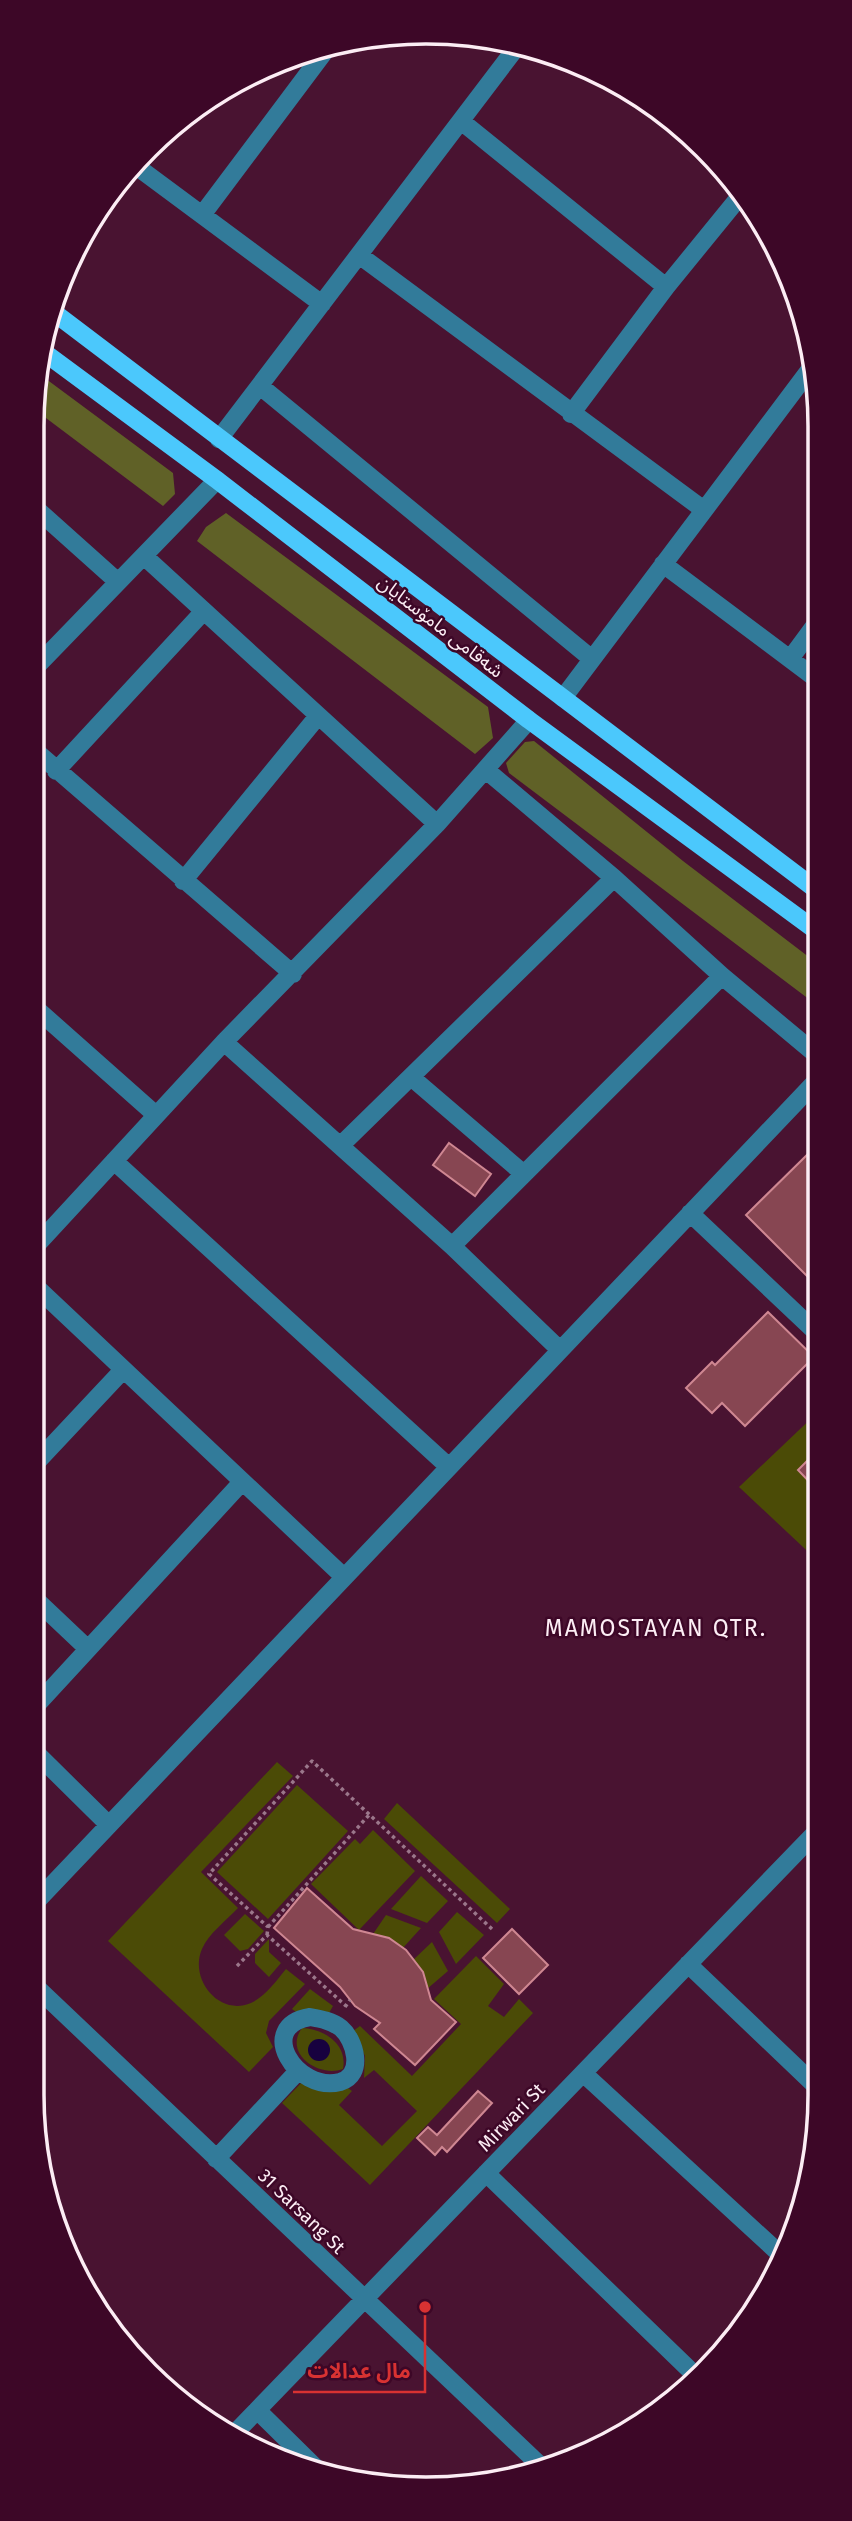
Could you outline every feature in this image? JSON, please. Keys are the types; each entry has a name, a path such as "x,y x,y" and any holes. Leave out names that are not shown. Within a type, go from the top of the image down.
{"main road":[{"name":"شەقامی مامۆستایان","path":"60,317 808,883"},
{"name":"شەقامی مامۆستایان","path":"50,357 217,480 529,720 808,925"}],"street":[{"path":"219,439 512,54"},
{"path":"202,215 320,59"},
{"path":"461,121 666,287"},
{"path":"142,171 322,304"},
{"path":"571,414 666,287 735,202"},
{"path":"359,255 704,510"},
{"path":"563,698 805,376"},
{"path":"260,386 592,659"},
{"path":"44,659 217,480"},
{"path":"44,516 118,582"},
{"path":"145,557 437,824"},
{"path":"663,564 808,672"},
{"path":"56,771 203,612"},
{"path":"790,659 808,635"},
{"path":"183,881 318,716"},
{"path":"44,1237 224,1042 437,824 529,720"},
{"path":"44,760 293,974"},
{"path":"486,770 808,1048"},
{"path":"341,1145 614,878"},
{"path":"452,1246 722,976"},
{"path":"44,1016 156,1115"},
{"path":"224,1042 452,1246 560,1350"},
{"path":"411,1077 524,1174"},
{"path":"44,1893 808,1089"},
{"path":"114,1161 449,1467"},
{"path":"690,1213 808,1325"},
{"path":"44,1294 344,1577"},
{"path":"44,1454 123,1370"},
{"path":"44,1697 242,1482"},
{"path":"44,1607 88,1649"},
{"path":"44,1761 109,1825"},
{"name":"Mirwari St","path":"239,2428 808,1840"},
{"path":"688,1964 808,2075"},
{"name":"31 Sarsang St","path":"44,1994 535,2461"},
{"path":"216,2159 298,2071"},
{"path":"583,2073 775,2250"},
{"path":"486,2173 690,2370"},
{"path":"257,2410 306,2458"}],"path":[{"path":"268,1927 209,1874 312,1762 493,1930"},
{"path":"237,1966 267,1935 268,1927 369,1815"},
{"path":"267,1935 346,2006"}],"shaded area":[{"path":"47,379 173,473 175,494 163,506 44,417"},
{"path":"226,513 488,707 493,738 475,754 197,541 206,527"},
{"path":"534,741 683,861 808,956 808,998 509,773 506,763 525,742"},
{"path":"808,1421 808,1552 739,1487"},
{"path":"277,1762 293,1776 201,1872 238,1908 213,1933 202,1949 200,1972 209,1992 228,2005 251,2003 266,1992 286,1969 305,1984 269,2021 266,2033 273,2047 249,2072 108,1941"},
{"path":"297,1785 348,1831 268,1919 217,1872"},
{"path":"397,1803 510,1909 497,1923 384,1819"},
{"path":"373,1830 415,1871 359,1930 311,1884 355,1839 360,1844"},
{"path":"421,1876 448,1901 427,1923 391,1909"},
{"path":"457,1912 484,1935 456,1964 439,1932"},
{"path":"245,1914 264,1931 248,1949 240,1951 224,1935"},
{"path":"386,1915 421,1928 402,1949 371,1937"},
{"path":"269,1939 269,1952 281,1963 269,1977 255,1963 255,1954"},
{"path":"432,1942 448,1971 427,1989 412,1961"},
{"path":"476,1956 504,1984 488,2006 504,2017 519,1999 533,2013 370,2185 282,2103 303,2081 344,2085 352,2091 339,2105 382,2146 417,2111 374,2070 364,2078 365,2056 353,2031 360,2026 412,2076 461,2024 434,1999"},
{"path":"310,1989 333,2006 329,2013 316,2010 296,2012 292,2009"},
{"path":"302,2028 318,2031 333,2039 342,2052 343,2069 324,2070 306,2062 297,2047 297,2038"},
{"path":"319,2039 327,2042 330,2050 327,2058 319,2061 311,2058 308,2050 311,2042"}],"building":[{"path":"449,1143 491,1174 475,1196 433,1165"},
{"path":"808,1154 808,1277 746,1215"},
{"path":"768,1312 808,1351 808,1363 745,1426 722,1403 712,1413 686,1388 712,1362 715,1365"},
{"path":"808,1460 808,1480 798,1470"},
{"path":"307,1888 353,1929 389,1938 406,1950 423,1972 431,2000 456,2022 415,2065 374,2029 380,2023 355,2006 340,1987 274,1928"},
{"path":"512,1929 548,1965 519,1994 483,1958"},
{"path":"478,2091 492,2103 447,2152 442,2147 435,2155 417,2138 428,2127 437,2135"}],"place":[{"name":"مال عدالات","path":"425,2307"}],"district":[{"name":"MAMOSTAYAN QTR.","path":"656,1628"}]}
